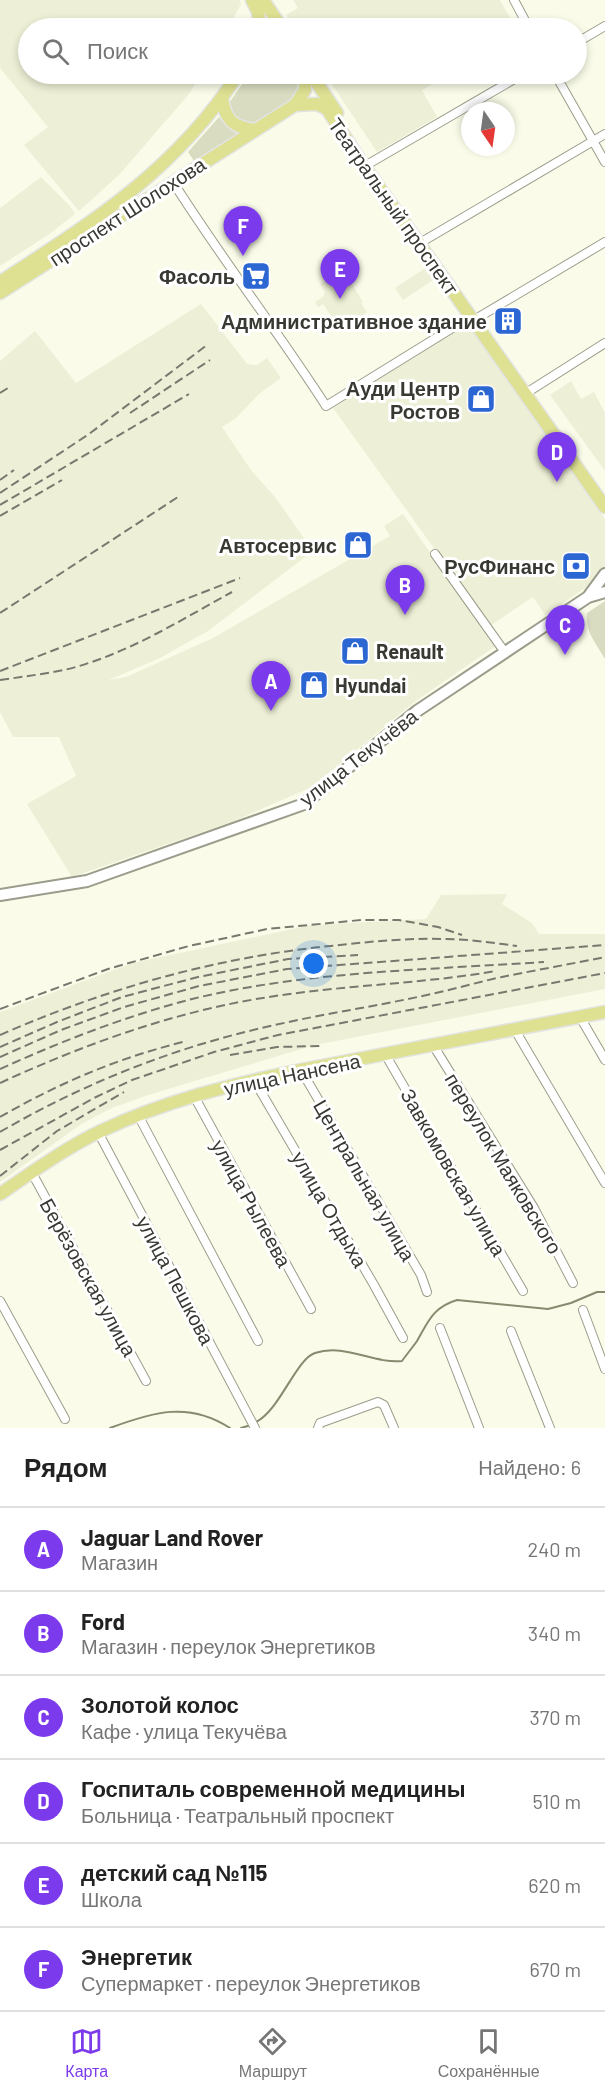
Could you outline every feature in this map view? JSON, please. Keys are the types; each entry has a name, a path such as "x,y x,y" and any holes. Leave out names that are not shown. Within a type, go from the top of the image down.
{"main road":[{"path":"252,0 259,18"},
{"path":"262,0 275,18"},
{"name":"проспект Шолохова","path":"0,282 87,226 125,198 193,134 222,99 231,84"},
{"path":"295,105 305,90 305,84"},
{"name":"Театральный проспект","path":"318,84 370,163 426,240 475,317 531,390 605,494"},
{"path":"222,99 224,113 228,119 243,129 255,130"},
{"name":"Театральный проспект","path":"295,105 317,104 327,110 475,317 605,507"},
{"name":"проспект Шолохова","path":"0,293 295,105"},
{"name":"улица Текучёва","path":"588,597 605,574"},
{"name":"улица Текучёва","path":"0,895 87,881 304,804 417,711 588,597 605,592"},
{"name":"улица Нансена","path":"0,1194 98,1132 138,1115 194,1096 301,1070 605,1012"}],"street":[{"path":"514,0 524,18"},
{"path":"587,37 605,26"},
{"path":"370,163 506,84"},
{"path":"561,84 605,162"},
{"path":"426,240 605,134"},
{"path":"173,182 326,406 605,242"},
{"path":"531,390 605,344"},
{"path":"435,554 504,651"},
{"path":"580,1017 605,1060"},
{"path":"515,1030 605,1183"},
{"name":"переулок Маяковского","path":"433,1044 534,1208 573,1283"},
{"name":"Завкомовская улица","path":"385,1054 523,1291"},
{"name":"Центральная улица","path":"301,1070 421,1275 427,1292"},
{"name":"улица Отдыха","path":"254,1080 403,1338"},
{"name":"улица Рылеева","path":"194,1096 311,1310"},
{"path":"138,1115 258,1341"},
{"name":"улица Пешкова","path":"98,1132 255,1428"},
{"name":"Берёзовская улица","path":"32,1173 146,1381"},
{"path":"0,1301 65,1419"},
{"path":"583,1310 605,1369"},
{"path":"440,1328 479,1428"},
{"path":"511,1331 550,1428"},
{"path":"318,1427 320,1423 378,1402 384,1405 394,1428"}],"shaded area":[{"path":"0,0 240,0 241,4 233,18 18,18 18,84 195,84 189,94 119,175 79,211 24,145 48,127 0,68"},
{"path":"293,0 500,0 510,18 288,18 286,15 298,8"},
{"path":"242,84 297,84 296,92 289,101 267,116 248,125 231,116 229,103"},
{"path":"332,84 432,84 422,90 437,117 377,152"},
{"path":"219,117 237,134 194,161 188,152"},
{"path":"41,177 75,214 48,235 0,266 0,208"},
{"path":"427,267 435,279 403,300 395,288"},
{"path":"339,271 342,276 348,278 367,312 364,314 367,319 348,331 342,332 323,304 318,307 315,302 323,297 325,292 320,284"},
{"path":"201,304 247,364 257,365 267,358 281,378 259,394 235,419 222,427 251,470 275,497 313,551 208,631 160,658 109,680 126,677 213,638 390,536 384,526 403,514 496,646 417,700 312,787 234,821 72,877 27,804 76,776 59,737 13,737 0,712 0,361 35,331 76,383"},
{"path":"470,322 605,519 605,575 545,615 533,597 490,626 333,408"},
{"path":"571,381 581,399 594,392 605,413 605,471 550,395"},
{"path":"605,601 605,659 592,637 587,613"},
{"path":"507,894 502,904 532,923 539,934 605,934 605,989 315,1045 148,1095 112,1108 83,1123 0,1182 0,1012 133,963 311,925 426,919 441,895"}],"waterway":[{"path":"256,1422 273,1407 308,1357 315,1353 337,1350 380,1360 402,1361 432,1316 442,1307 457,1300 548,1309 571,1303 597,1292 605,1292"},
{"path":"110,1428 141,1417 171,1412 200,1414 230,1428"},
{"path":"241,1428 251,1425"}],"railway":[{"path":"0,493 89,434 207,345"},
{"path":"130,413 210,360"},
{"path":"0,393 8,388"},
{"path":"0,505 189,394"},
{"path":"0,480 14,470"},
{"path":"0,516 62,480"},
{"path":"0,613 178,497"},
{"path":"0,671 240,578"},
{"path":"0,680 64,670 108,656 151,637 232,592"},
{"path":"0,1009 108,969 189,946 267,929 361,920 399,920 438,927 462,935"},
{"path":"0,1035 125,988 252,957 296,950 406,939 463,940 517,946"},
{"path":"0,1057 61,1030 124,1007 199,986 287,969 605,945"},
{"path":"0,1047 122,997 198,977 288,959 358,955"},
{"path":"0,1132 99,1082 203,1044 294,1021 605,957"},
{"path":"0,1069 119,1021 192,999 235,990 367,973 544,962"},
{"path":"0,1083 98,1042 165,1020 234,1003 297,993 496,971"},
{"path":"0,1150 94,1098 132,1080 214,1052 278,1035 605,973"},
{"path":"0,1117 90,1072 162,1047 187,1041"},
{"path":"230,1055 277,1047 321,1046"},
{"path":"0,1176 57,1131 124,1092"}],"place":[{"name":"Энергетик","path":"243,256"},
{"name":"Фасоль","path":"256,276"},
{"name":"детский сад №115","path":"340,299"},
{"name":"Административное здание","path":"508,321"},
{"name":"Ауди Центр Ростов","path":"481,399"},
{"name":"Госпиталь современной медицины","path":"557,482"},
{"name":"Автосервис","path":"358,545"},
{"name":"РусФинанс","path":"576,566"},
{"name":"Ford","path":"405,615"},
{"name":"Renault","path":"355,651"},
{"name":"Золотой колос","path":"565,655"},
{"name":"Hyundai","path":"314,685"},
{"name":"Jaguar Land Rover","path":"271,711"}]}
